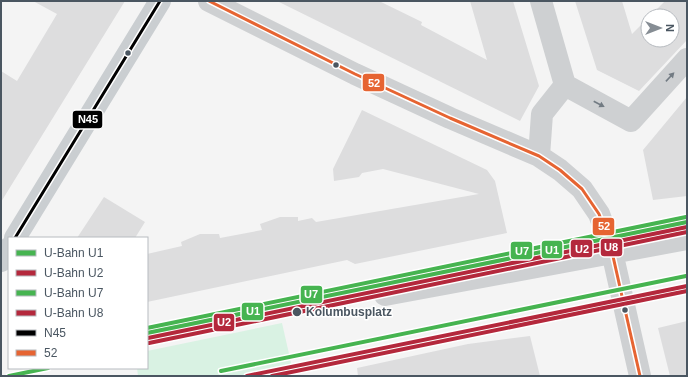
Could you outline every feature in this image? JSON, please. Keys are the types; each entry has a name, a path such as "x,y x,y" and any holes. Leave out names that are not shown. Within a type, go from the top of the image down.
{"main road":[{"path":"16,237 160,1"},
{"path":"1,261 8,250"}],"street":[{"path":"209,1 369,80 450,118 539,156 560,170 586,193 599,214 612,252 640,376"},
{"path":"541,1 565,85 631,120 687,59"},
{"path":"539,156 542,114 565,85"},
{"path":"385,295 687,239"}],"green space":[{"path":"282,323 292,367 248,376 138,376 137,369 148,369 148,351"}],"building":[{"path":"33,1 125,1 1,202 1,71 17,81 57,14"},
{"path":"277,1 379,1 422,22 421,25 487,60 470,1 513,1 539,86 520,121"},
{"path":"575,1 622,1 632,34 640,26 640,48 679,48 639,91 597,70"},
{"path":"665,1 687,1 687,40 680,47 680,8 658,8"},
{"path":"687,97 687,196 653,200 643,150"},
{"path":"362,110 487,170 495,181 507,233 355,264 347,260 148,302 148,254 182,246 181,242 200,234 219,234 220,238 262,230 260,224 280,217 298,217 298,221 312,218 316,222 479,194 383,169 362,173 359,177 334,181 333,169"},
{"path":"104,197 145,222 136,237 78,237"},
{"path":"687,321 687,376 670,376 658,328"},
{"path":"530,336 540,376 358,376 357,368 468,344"}],"metro line":[{"name":"U7","path":"148,328 686,217"},
{"name":"U1","path":"148,333 687,222"},
{"name":"U2","path":"148,338 687,227"},
{"name":"U8","path":"149,343 687,232"},
{"name":"U7","path":"221,371 686,276"},
{"name":"U2","path":"247,376 687,286"},
{"name":"U8","path":"272,376 687,291"},
{"name":"U1","path":"9,376 43,369"}],"transit line":[{"name":"N45","path":"16,237 160,1"},
{"name":"52","path":"209,1 355,74 450,118 539,156 560,170 582,189 599,214 610,243 640,376"}],"place":[{"name":"Kolumbusplatz","path":"297,312"}]}
